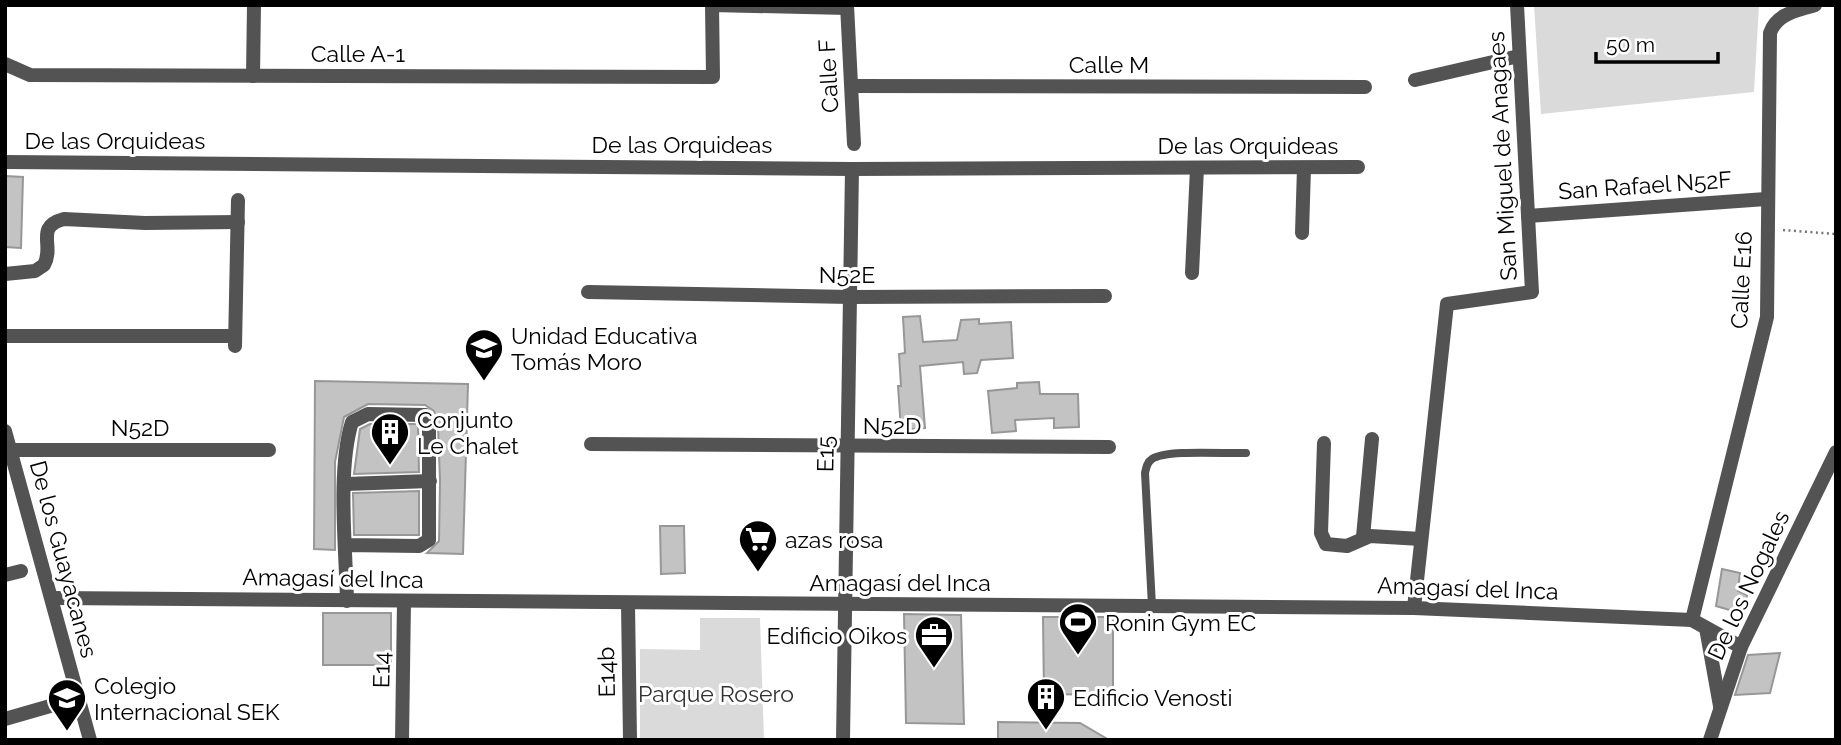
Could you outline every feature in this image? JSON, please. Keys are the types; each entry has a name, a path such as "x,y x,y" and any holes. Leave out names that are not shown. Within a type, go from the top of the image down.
{"street":[{"path":"253,76 254,5"},
{"path":"712,5 847,7"},
{"name":"Calle A-1","path":"5,64 30,75 713,77 712,5"},
{"name":"San Miguel de Anagaes","path":"1414,608 1447,304 1532,292 1517,5"},
{"name":"Calle E16","path":"1692,620 1767,317 1766,199 1770,33 1774,22 1784,15 1815,5"},
{"name":"Calle F","path":"847,7 854,144"},
{"path":"1415,80 1520,56"},
{"name":"Calle M","path":"852,86 1365,87"},
{"name":"De las Orquideas","path":"5,162 852,169 1358,167"},
{"path":"1192,273 1197,168"},
{"path":"1302,233 1304,168"},
{"name":"E15","path":"843,740 852,169"},
{"name":"San Rafael N52F","path":"1528,216 1766,199"},
{"path":"5,336 235,341 239,200"},
{"path":"5,274 35,271 44,265 47,228 51,222 64,219 145,223 237,222"},
{"name":"N52E","path":"588,292 850,297 1105,296"},
{"path":"346,545 419,545 429,540 429,428 425,415 368,414 352,422 346,484 346,545 346,601"},
{"name":"De los Guayacanes","path":"5,431 90,740"},
{"path":"1363,537 1372,439"},
{"path":"1324,443 1322,540 1331,547 1346,546 1363,537 1421,539"},
{"name":"N52D","path":"591,444 848,448 1109,447"},
{"name":"N52D","path":"10,450 269,450"},
{"name":"De los Nogales","path":"1710,740 1741,647 1836,452"},
{"path":"346,484 430,481"},
{"path":"5,575 21,571"},
{"name":"Amagasí del Inca","path":"52,598 1414,608 1692,620 1741,647"},
{"name":"E14","path":"402,740 404,601"},
{"name":"E14b","path":"628,604 630,740"},
{"path":"1706,628 1720,708"},
{"path":"5,719 78,698"}],"lane":[{"path":"1152,606 1145,473 1147,464 1154,457 1168,455 1246,453"}],"path":[{"path":"1766,229 1836,234"}],"green space":[{"path":"1534,5 1759,5 1754,92 1541,114"},
{"name":"Parque Rosero","path":"700,618 760,618 764,740 640,740 640,649 700,650"}],"building":[{"path":"5,176 23,177 21,248 5,247"},
{"path":"920,316 923,342 957,340 961,320 979,319 979,324 1011,322 1013,358 981,360 977,373 964,374 963,362 920,366 925,428 901,430 898,386 901,386 899,354 905,353 903,317"},
{"path":"315,381 468,384 463,554 427,553 439,541 440,481 438,426 434,411 425,405 368,404 344,417 335,462 335,550 314,549"},
{"path":"1039,382 1040,394 1078,394 1079,427 1054,428 1054,418 1015,420 1016,431 992,433 988,391 1017,388 1017,383"},
{"path":"370,424 418,424 419,472 354,474 360,429"},
{"path":"419,491 419,535 354,535 353,493"},
{"path":"660,526 684,526 685,573 661,574"},
{"path":"1722,569 1740,573 1738,591 1747,595 1743,614 1716,606"},
{"path":"323,613 391,613 391,665 323,665"},
{"name":"Edificio Oikos","path":"904,614 961,615 964,724 906,723"},
{"name":"Ronin Gym EC","path":"1043,617 1113,617 1113,695 1044,694"},
{"path":"1780,653 1770,693 1735,695 1748,655"},
{"name":"Edificio Venosti","path":"998,722 1080,723 1109,740 998,740"}],"place":[{"name":"Unidad Educativa Tomás Moro","path":"484,382"},
{"name":"Conjunto Le Chalet","path":"390,466"},
{"name":"azas rosa","path":"758,573"},
{"name":"Ronin Gym EC","path":"1078,656"},
{"name":"Edificio Oikos","path":"934,669"},
{"name":"Edificio Venosti","path":"1046,731"},
{"name":"Colegio Internacional SEK","path":"67,732"}]}
